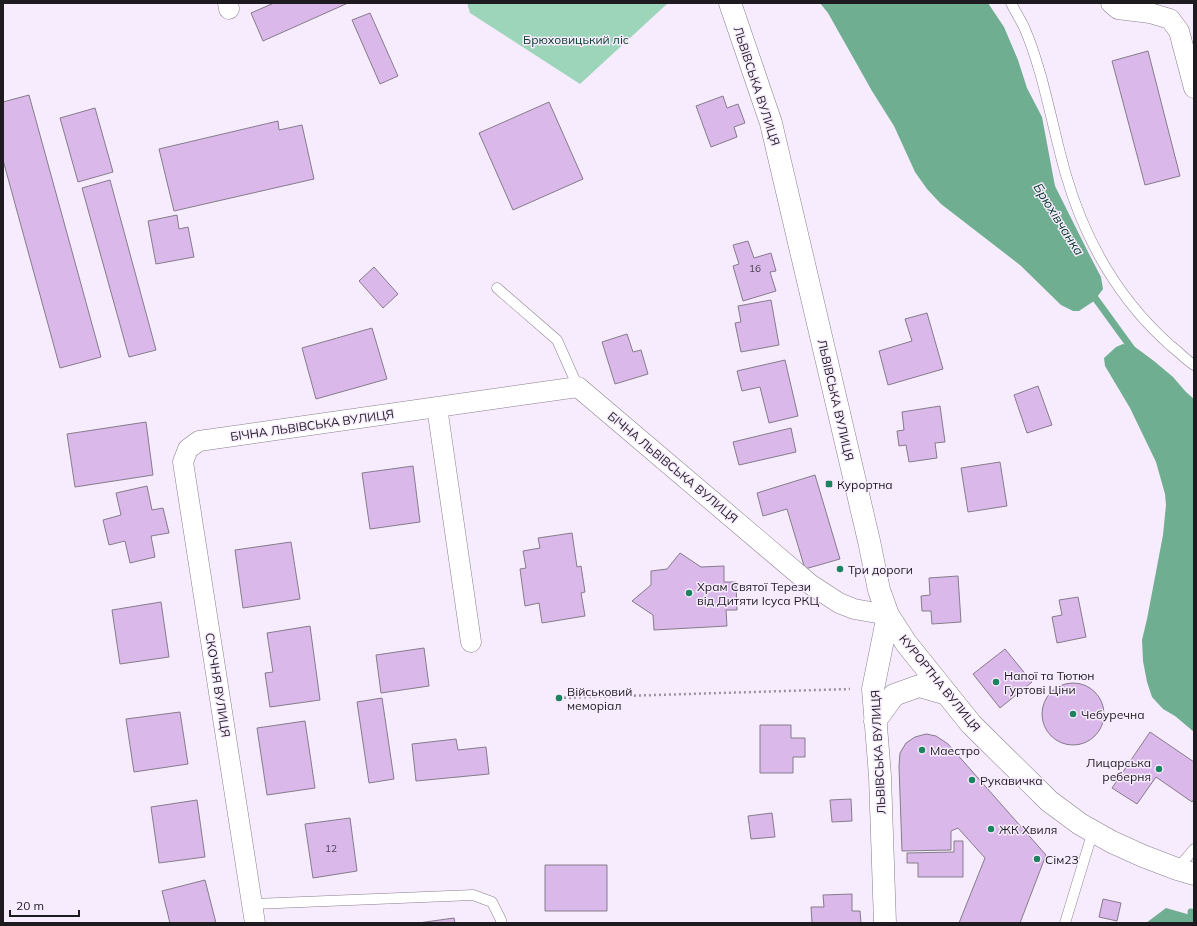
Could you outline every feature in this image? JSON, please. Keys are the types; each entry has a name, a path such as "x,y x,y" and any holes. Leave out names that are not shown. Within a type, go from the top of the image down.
{"main road":[{"name":"ЛЬВІВСЬКА ВУЛИЦЯ","path":"730,3 771,122 870,541 879,590 888,615 873,689 880,776 885,923"},
{"name":"КУРОРТНА ВУЛИЦЯ","path":"888,615 906,643 971,724 1049,801 1080,824 1093,831 1131,850 1186,872"},
{"path":"876,721 894,695 919,686 947,694"}],"street":[{"path":"1112,3 1118,9 1150,13 1170,19 1179,31 1194,88"},
{"name":"БІЧНА ЛЬВІВСЬКА ВУЛИЦЯ","path":"188,449 199,441 578,387 810,584 839,603 854,609 888,615"},
{"path":"437,407 471,642"},
{"name":"СКОЧНЯ ВУЛИЦЯ","path":"188,449 183,462 253,914"}],"lane":[{"path":"1011,3 1024,27 1037,62 1066,177 1080,215 1098,254 1121,292 1152,329 1194,365"},
{"path":"497,288 557,340 578,387"},
{"path":"1065,923 1093,831"},
{"path":"1186,872 1194,849"},
{"path":"253,914 473,896 492,902 501,923"}],"path":[{"path":"559,698 873,689"}],"green space":[{"name":"Брюховицький ліс","path":"467,3 668,3 580,84 470,13"}],"water":[{"path":"820,3 988,3 1004,27 1018,60 1027,88 1042,117 1055,186 1101,277 1103,289 1094,301 1079,311 1073,311 1061,305 1020,265 941,204 927,189 915,172 894,126 872,91 828,13"},
{"path":"1123,344 1135,347 1154,361 1173,377 1194,399 1194,732 1175,716 1163,709 1152,697 1147,682 1143,661 1142,640 1163,535 1166,505 1165,494 1156,462 1130,408 1105,366 1104,358 1116,347"},
{"path":"1166,908 1194,916 1194,923 1146,923"}],"building":[{"path":"274,3 348,3 263,41 251,13"},
{"path":"370,13 398,76 380,84 352,20"},
{"path":"1148,51 1180,176 1145,185 1112,61"},
{"path":"29,95 101,357 60,368 3,160 3,102"},
{"path":"723,96 727,108 738,104 745,123 734,127 737,137 711,147 696,106"},
{"path":"549,102 583,179 513,210 479,133"},
{"path":"95,108 113,172 78,182 60,118"},
{"path":"278,121 279,130 302,125 314,179 174,211 159,149"},
{"path":"110,180 156,350 129,357 82,188"},
{"path":"177,215 179,229 188,227 194,257 156,264 148,221"},
{"path":"748,241 754,258 771,253 776,271 770,272 776,291 743,301 733,266 739,264 733,245"},
{"path":"374,267 398,294 383,308 359,281"},
{"path":"771,300 779,345 741,352 735,323 741,322 738,306"},
{"path":"927,313 943,369 888,385 879,351 912,341 905,319"},
{"path":"372,328 387,379 316,399 302,348"},
{"path":"627,334 633,352 641,350 648,374 615,384 602,342"},
{"path":"785,360 798,416 769,423 760,387 742,391 737,371"},
{"path":"1038,386 1052,425 1027,433 1014,395"},
{"path":"940,406 945,442 935,443 937,458 909,462 906,445 899,446 897,431 904,430 902,412"},
{"path":"146,422 153,475 75,487 67,434"},
{"path":"791,428 796,452 739,465 733,442"},
{"path":"1000,462 1007,506 968,512 961,468"},
{"path":"413,466 420,522 370,529 362,473"},
{"path":"815,475 840,559 805,569 787,509 763,516 757,493"},
{"path":"147,486 152,510 163,508 169,533 151,536 155,557 130,563 125,541 109,545 103,520 121,515 116,493"},
{"path":"572,533 577,567 581,566 585,592 581,593 585,616 542,623 539,603 525,606 520,569 526,568 523,551 540,548 538,538"},
{"path":"291,542 300,599 243,608 235,550"},
{"name":"Храм Святої Терези від Дитяти Ісуса РКЦ","path":"680,553 701,567 724,566 724,582 736,582 737,610 726,610 727,626 654,630 653,615 632,601 651,585 651,571 667,569"},
{"path":"958,576 961,622 932,624 931,611 922,611 921,596 930,595 929,578"},
{"path":"1078,597 1086,637 1057,643 1052,617 1062,615 1059,600"},
{"path":"161,602 169,657 120,664 112,610"},
{"path":"310,626 320,700 270,707 265,673 273,672 267,633"},
{"path":"424,648 429,686 381,693 376,655"},
{"path":"1005,649 1032,682 1000,708 973,674"},
{"name":"Чебуречна","path":"1067,683 1079,683 1095,692 1102,702 1104,714 1102,726 1095,736 1079,745 1067,745 1056,740 1047,731 1042,720 1042,708 1047,697 1056,688"},
{"path":"382,698 394,779 369,783 357,702"},
{"path":"180,712 188,764 134,772 126,719"},
{"path":"305,721 315,788 267,795 257,728"},
{"path":"760,725 791,725 791,738 805,738 805,757 793,757 793,773 760,773"},
{"name":"Лицарська реберня","path":"1150,732 1194,762 1194,799 1192,802 1156,777 1137,804 1112,788"},
{"name":"ЖК Хвиля","path":"926,734 936,736 948,744 1046,855 1020,923 959,923 985,858 958,828 951,831 951,850 902,851 899,766 900,753 906,743 915,737"},
{"path":"456,739 458,750 486,747 489,774 416,781 412,744"},
{"path":"851,799 852,821 832,822 830,800"},
{"path":"197,800 205,857 159,863 151,807"},
{"path":"772,813 775,837 751,839 748,816"},
{"path":"350,818 357,871 313,878 305,824"},
{"path":"954,841 963,841 963,877 918,877 918,863 907,863 907,853 954,852"},
{"path":"545,865 607,865 607,911 545,911"},
{"path":"205,880 216,923 170,923 162,891"},
{"path":"852,894 852,911 860,911 861,923 812,923 811,907 824,907 823,895"},
{"path":"1103,899 1121,903 1117,921 1099,917"},
{"path":"454,918 455,923 418,923"}],"waterway":[{"name":"Брюхівчанка","path":"1090,291 1135,353"},
{"name":"Брюхівчанка","path":"1191,912 1192,923"}],"place":[{"name":"Курортна","path":"829,484"},
{"name":"Три дороги","path":"840,569"},
{"name":"Храм Святої Терези від Дитяти Ісуса РКЦ","path":"689,593"},
{"name":"Напої та Тютюн Гуртові Ціни","path":"996,682"},
{"name":"Військовий меморіал","path":"559,698"},
{"name":"Чебуречна","path":"1073,714"},
{"name":"Маестро","path":"922,750"},
{"name":"Лицарська реберня","path":"1159,769"},
{"name":"Рукавичка","path":"972,780"},
{"name":"ЖК Хвиля","path":"991,829"},
{"name":"Сім23","path":"1037,859"}]}
